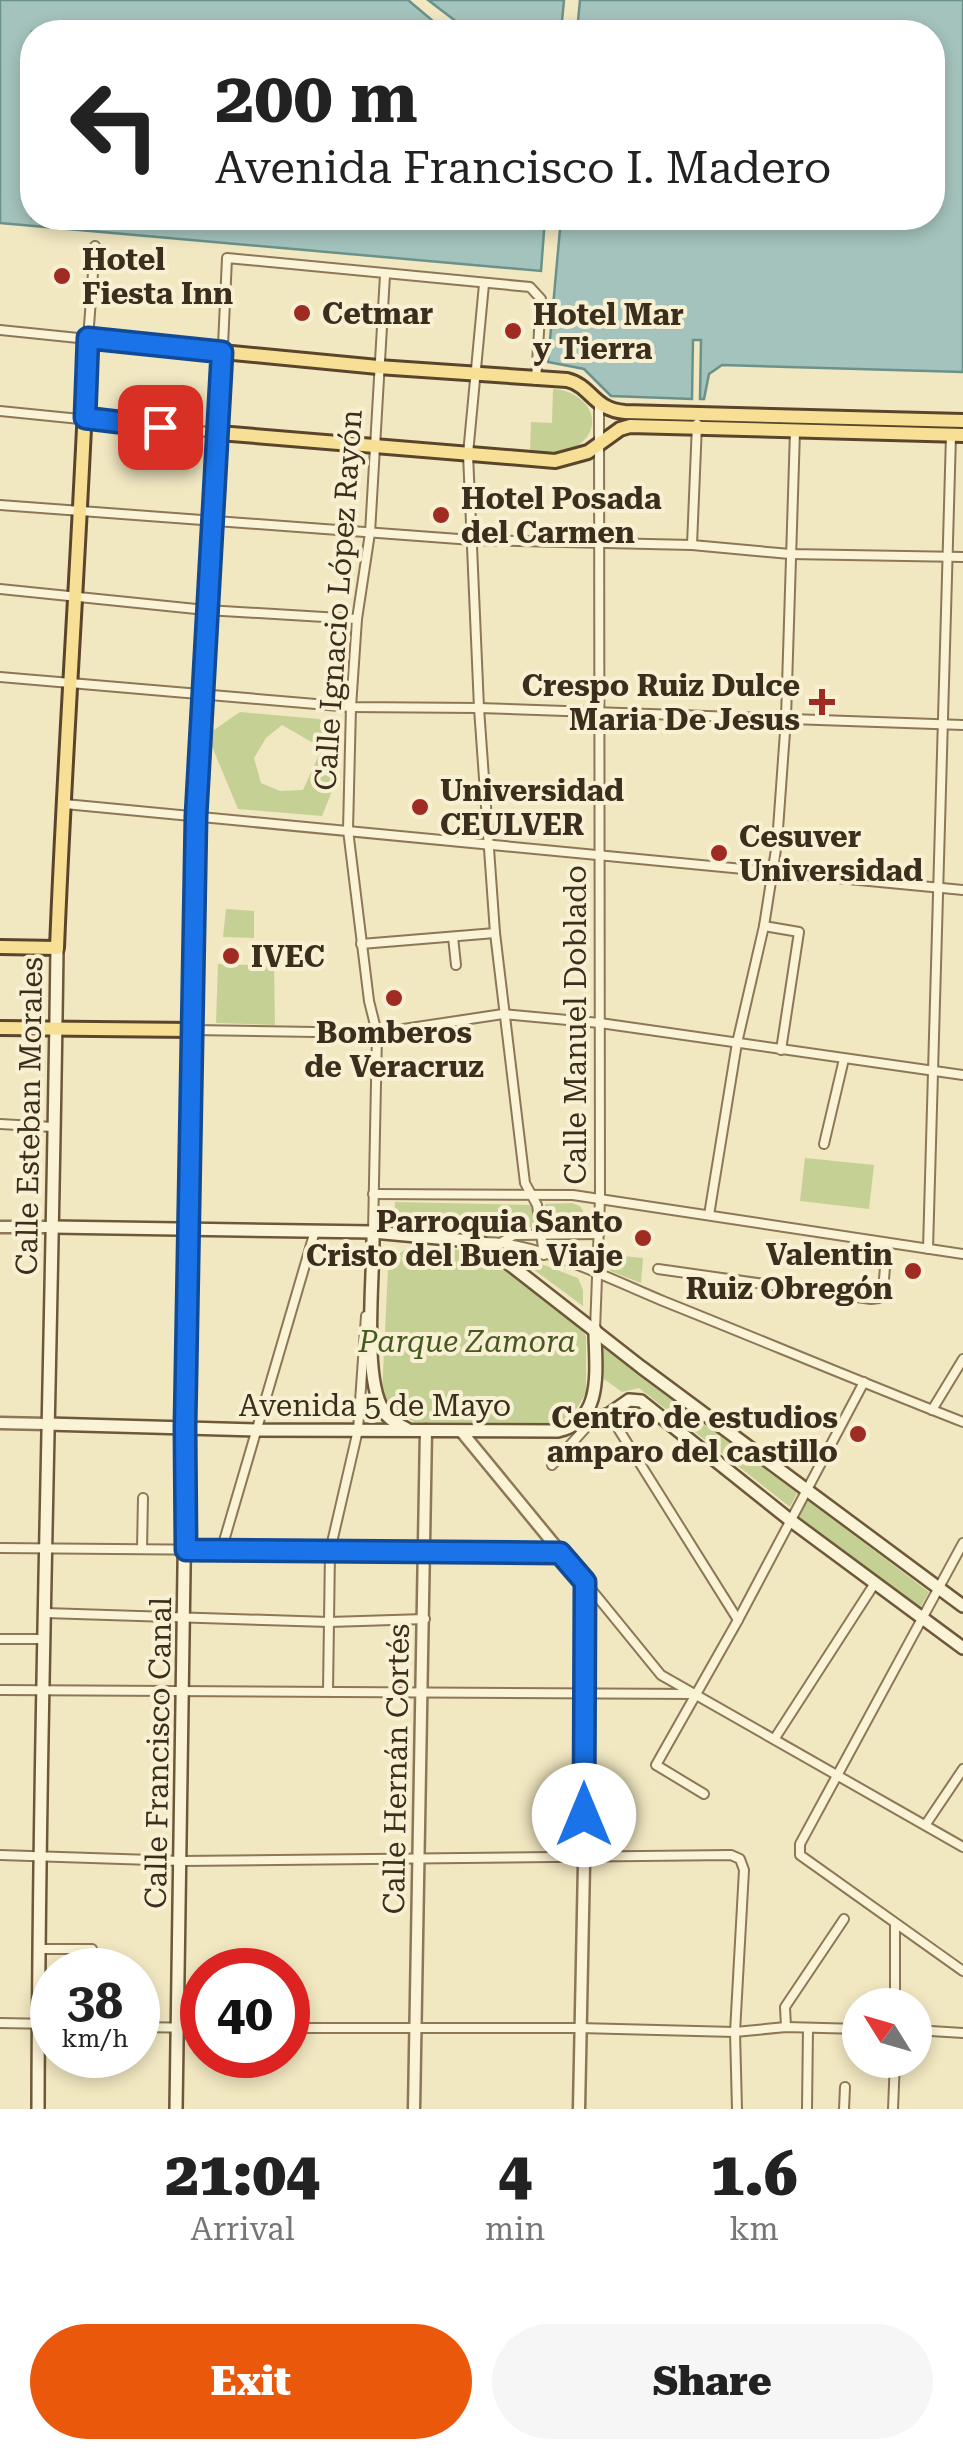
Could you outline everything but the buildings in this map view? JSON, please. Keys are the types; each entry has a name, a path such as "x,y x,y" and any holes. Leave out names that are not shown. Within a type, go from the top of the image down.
{"main road":[{"path":"88,338 576,382 599,405 613,411 697,421 795,431 957,435"},
{"name":"Calle Esteban Morales","path":"38,1948 57,948 88,338"},
{"path":"219,433 555,461 600,446 630,426 697,421 963,421"},
{"name":"Calle Francisco Canal","path":"176,2109 196,816 219,433"},
{"path":"0,947 57,948"},
{"path":"0,1028 192,1030"},
{"path":"53,1227 372,1232 481,1242 963,1606"},
{"name":"Calle Ignacio López Rayón","path":"372,1232 371,1357 376,1394 383,1411 407,1429"},
{"name":"Calle Manuel Doblado","path":"589,1414 595,1330"},
{"name":"Avenida 5 de Mayo","path":"47,1424 257,1430 570,1428 589,1414 609,1414 629,1400 641,1401 790,1520"},
{"path":"790,1520 963,1648"},
{"name":"Calle Esteban Morales","path":"38,2078 38,2109"}],"street":[{"name":"Calle Esteban Morales","path":"88,338 95,246"},
{"name":"Calle Francisco Canal","path":"219,433 227,258 385,275"},
{"path":"385,275 530,287 541,299 536,380"},
{"name":"Calle Ignacio López Rayón","path":"372,1232 377,1033 368,1000 348,830 351,707 357,619 370,533 385,275"},
{"path":"484,284 468,454 479,708 503,1014 525,1183 537,1205 544,1255"},
{"path":"0,330 88,338"},
{"name":"Calle Manuel Doblado","path":"595,1330 600,1198 599,405"},
{"path":"0,411 219,433"},
{"path":"692,545 697,421"},
{"path":"710,1215 737,1043 772,873 786,718 795,431"},
{"path":"928,1249 948,557 957,435"},
{"path":"0,504 472,540 692,545 790,554 963,558"},
{"path":"0,590 206,610 357,619"},
{"path":"0,677 351,707 963,725"},
{"path":"65,804 963,890"},
{"path":"764,926 800,932 782,1050"},
{"path":"361,944 494,933"},
{"path":"453,937 456,965"},
{"path":"192,1030 377,1033 503,1014 600,1022 963,1075"},
{"path":"824,1144 844,1060"},
{"path":"0,1124 53,1127"},
{"path":"374,1194 600,1198 963,1254"},
{"path":"0,1227 53,1227"},
{"path":"221,1551 314,1232"},
{"path":"502,1242 514,1236 598,1234"},
{"path":"481,1242 502,1242 597,1274 963,1422"},
{"path":"658,1269 871,1299 878,1298 883,1291 887,1243"},
{"name":"Calle Ignacio López Rayón","path":"328,1691 330,1551 358,1430 364,1328 373,1287"},
{"path":"932,1410 963,1359"},
{"path":"704,1794 656,1765 864,1382"},
{"path":"552,1465 589,1414"},
{"path":"609,1414 738,1620"},
{"name":"Avenida 5 de Mayo","path":"0,1423 47,1424"},
{"name":"Calle Hernán Cortés","path":"414,2109 426,1430"},
{"path":"461,1431 661,1674 963,1847"},
{"path":"142,1549 143,1498"},
{"path":"963,1543 800,1844 800,1855 894,1925 963,1970"},
{"path":"0,1548 560,1553"},
{"path":"578,2109 585,1582"},
{"path":"775,1738 875,1583"},
{"path":"45,1614 329,1622 425,1619"},
{"path":"0,1639 44,1640"},
{"path":"0,1690 696,1694"},
{"path":"926,1824 963,1770"},
{"path":"0,1855 182,1861 730,1855 740,1859 744,1870 736,2032 738,2109"},
{"path":"786,2027 784,2007 844,1919"},
{"path":"894,1925 895,1988"},
{"path":"0,2023 30,2024"},
{"path":"310,2028 736,2032 786,2027 842,2028"},
{"path":"160,2028 178,2028"},
{"path":"807,2109 808,2028"},
{"path":"932,2031 963,2033"},
{"path":"894,2109 895,2078"},
{"path":"844,2109 845,2087"}],"green space":[{"path":"553,389 566,391 586,404 591,413 590,433 565,452 530,452 531,422 552,423"},
{"path":"240,712 319,719 335,730 336,781 322,816 238,809 211,744 211,732","holes":["282,725 322,748 303,790 280,791 261,783 254,758 266,738"]},
{"path":"226,909 254,911 254,938 223,937"},
{"path":"218,964 274,966 275,1025 216,1023"},
{"path":"805,1158 874,1165 869,1209 800,1201"},
{"path":"395,1202 531,1205 535,1228 394,1225"},
{"path":"572,1203 584,1213 578,1222 548,1227 545,1204"},
{"name":"Parque Zamora","path":"406,1249 470,1250 485,1256 575,1321 586,1336 586,1393 574,1413 557,1423 415,1422 392,1408 382,1394 388,1269"},
{"path":"510,1252 578,1278 583,1306"},
{"path":"612,1255 643,1258 641,1283 610,1271"},
{"path":"603,1346 797,1493 790,1507 639,1388 622,1392 604,1379"},
{"path":"806,1499 929,1592 919,1610 799,1517"}],"water":[{"path":"0,0 408,0 432,20 20,20 20,225 0,223"},
{"path":"428,0 564,0 562,20 454,20"},
{"path":"580,0 963,0 963,372 722,365 709,374 704,399 700,399 701,340 693,340 692,399 611,396 584,369 548,362 560,230 945,230 945,20 578,20"},
{"path":"79,230 544,230 541,271"}],"place":[{"name":"Hotel Fiesta Inn","path":"62,276"},
{"name":"Cetmar","path":"302,313"},
{"name":"Hotel Mar y Tierra","path":"513,331"},
{"name":"Hotel Posada del Carmen","path":"441,515"},
{"name":"Crespo Ruiz Dulce Maria De Jesus","path":"822,702"},
{"name":"Universidad CEULVER","path":"420,807"},
{"name":"Cesuver Universidad","path":"719,853"},
{"name":"IVEC","path":"231,956"},
{"name":"Bomberos de Veracruz","path":"394,998"},
{"name":"Parroquia Santo Cristo del Buen Viaje","path":"643,1238"},
{"name":"Valentin Ruiz Obregón","path":"913,1271"},
{"name":"Centro de estudios amparo del castillo","path":"858,1434"}],"route":[{"path":"160,427 85,418 88,338 222,352 196,816 186,1550 560,1553 585,1582 584,1815"}]}
